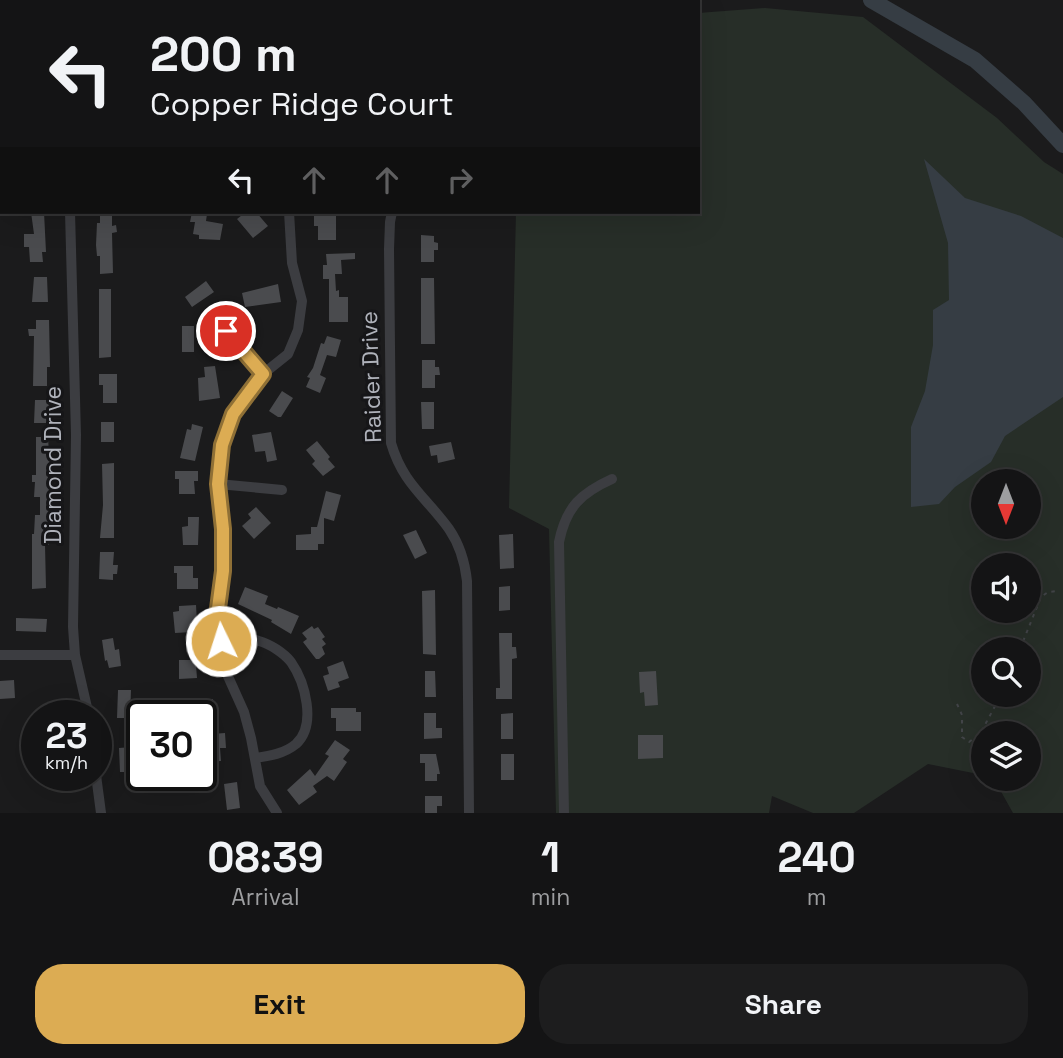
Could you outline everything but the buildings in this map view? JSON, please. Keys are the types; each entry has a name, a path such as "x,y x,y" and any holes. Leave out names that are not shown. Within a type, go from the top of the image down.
{"street":[{"name":"Diamond Drive","path":"70,214 76,435 73,627 75,655 85,700"},
{"path":"277,813 260,786 244,712 222,663 217,616 223,571 223,529 218,484 222,445 233,414 263,374 288,354 298,330 302,301 292,263 289,214"},
{"name":"Raider Drive","path":"392,214 389,249 391,443 405,478 450,530 465,565 469,813"},
{"path":"226,331 263,374"},
{"path":"564,813 559,541 571,508 587,491 612,479"},
{"path":"218,484 282,490"},
{"path":"221,641 239,638 259,641 278,650 290,661 299,677 307,710 307,726 298,742 275,755 255,758"},
{"path":"0,655 75,655"},
{"path":"98,791 101,813"}],"path":[{"path":"1025,637 1041,597 1048,592 1058,591"},
{"path":"957,704 962,715 962,737 969,742 980,734 995,707"}],"shaded area":[{"path":"765,8 863,17 997,118 1044,162 1063,174 1063,813 1013,813 1001,791 1041,791 1041,721 971,721 971,773 928,764 854,813 813,813 772,796 769,813 556,813 549,529 509,508 516,214 700,214 700,13"},
{"path":"924,159 965,198 1021,216 1063,238 1063,397 1005,436 991,462 981,469 971,469 971,476 955,487 939,504 911,507 911,427 925,391 933,345 933,310 949,300 948,243"}],"waterway":[{"path":"871,0 975,60 1024,103 1063,145"}],"route":[{"path":"221,641 217,616 223,571 223,529 218,484 222,445 233,414 243,397 263,374 226,331"}]}
